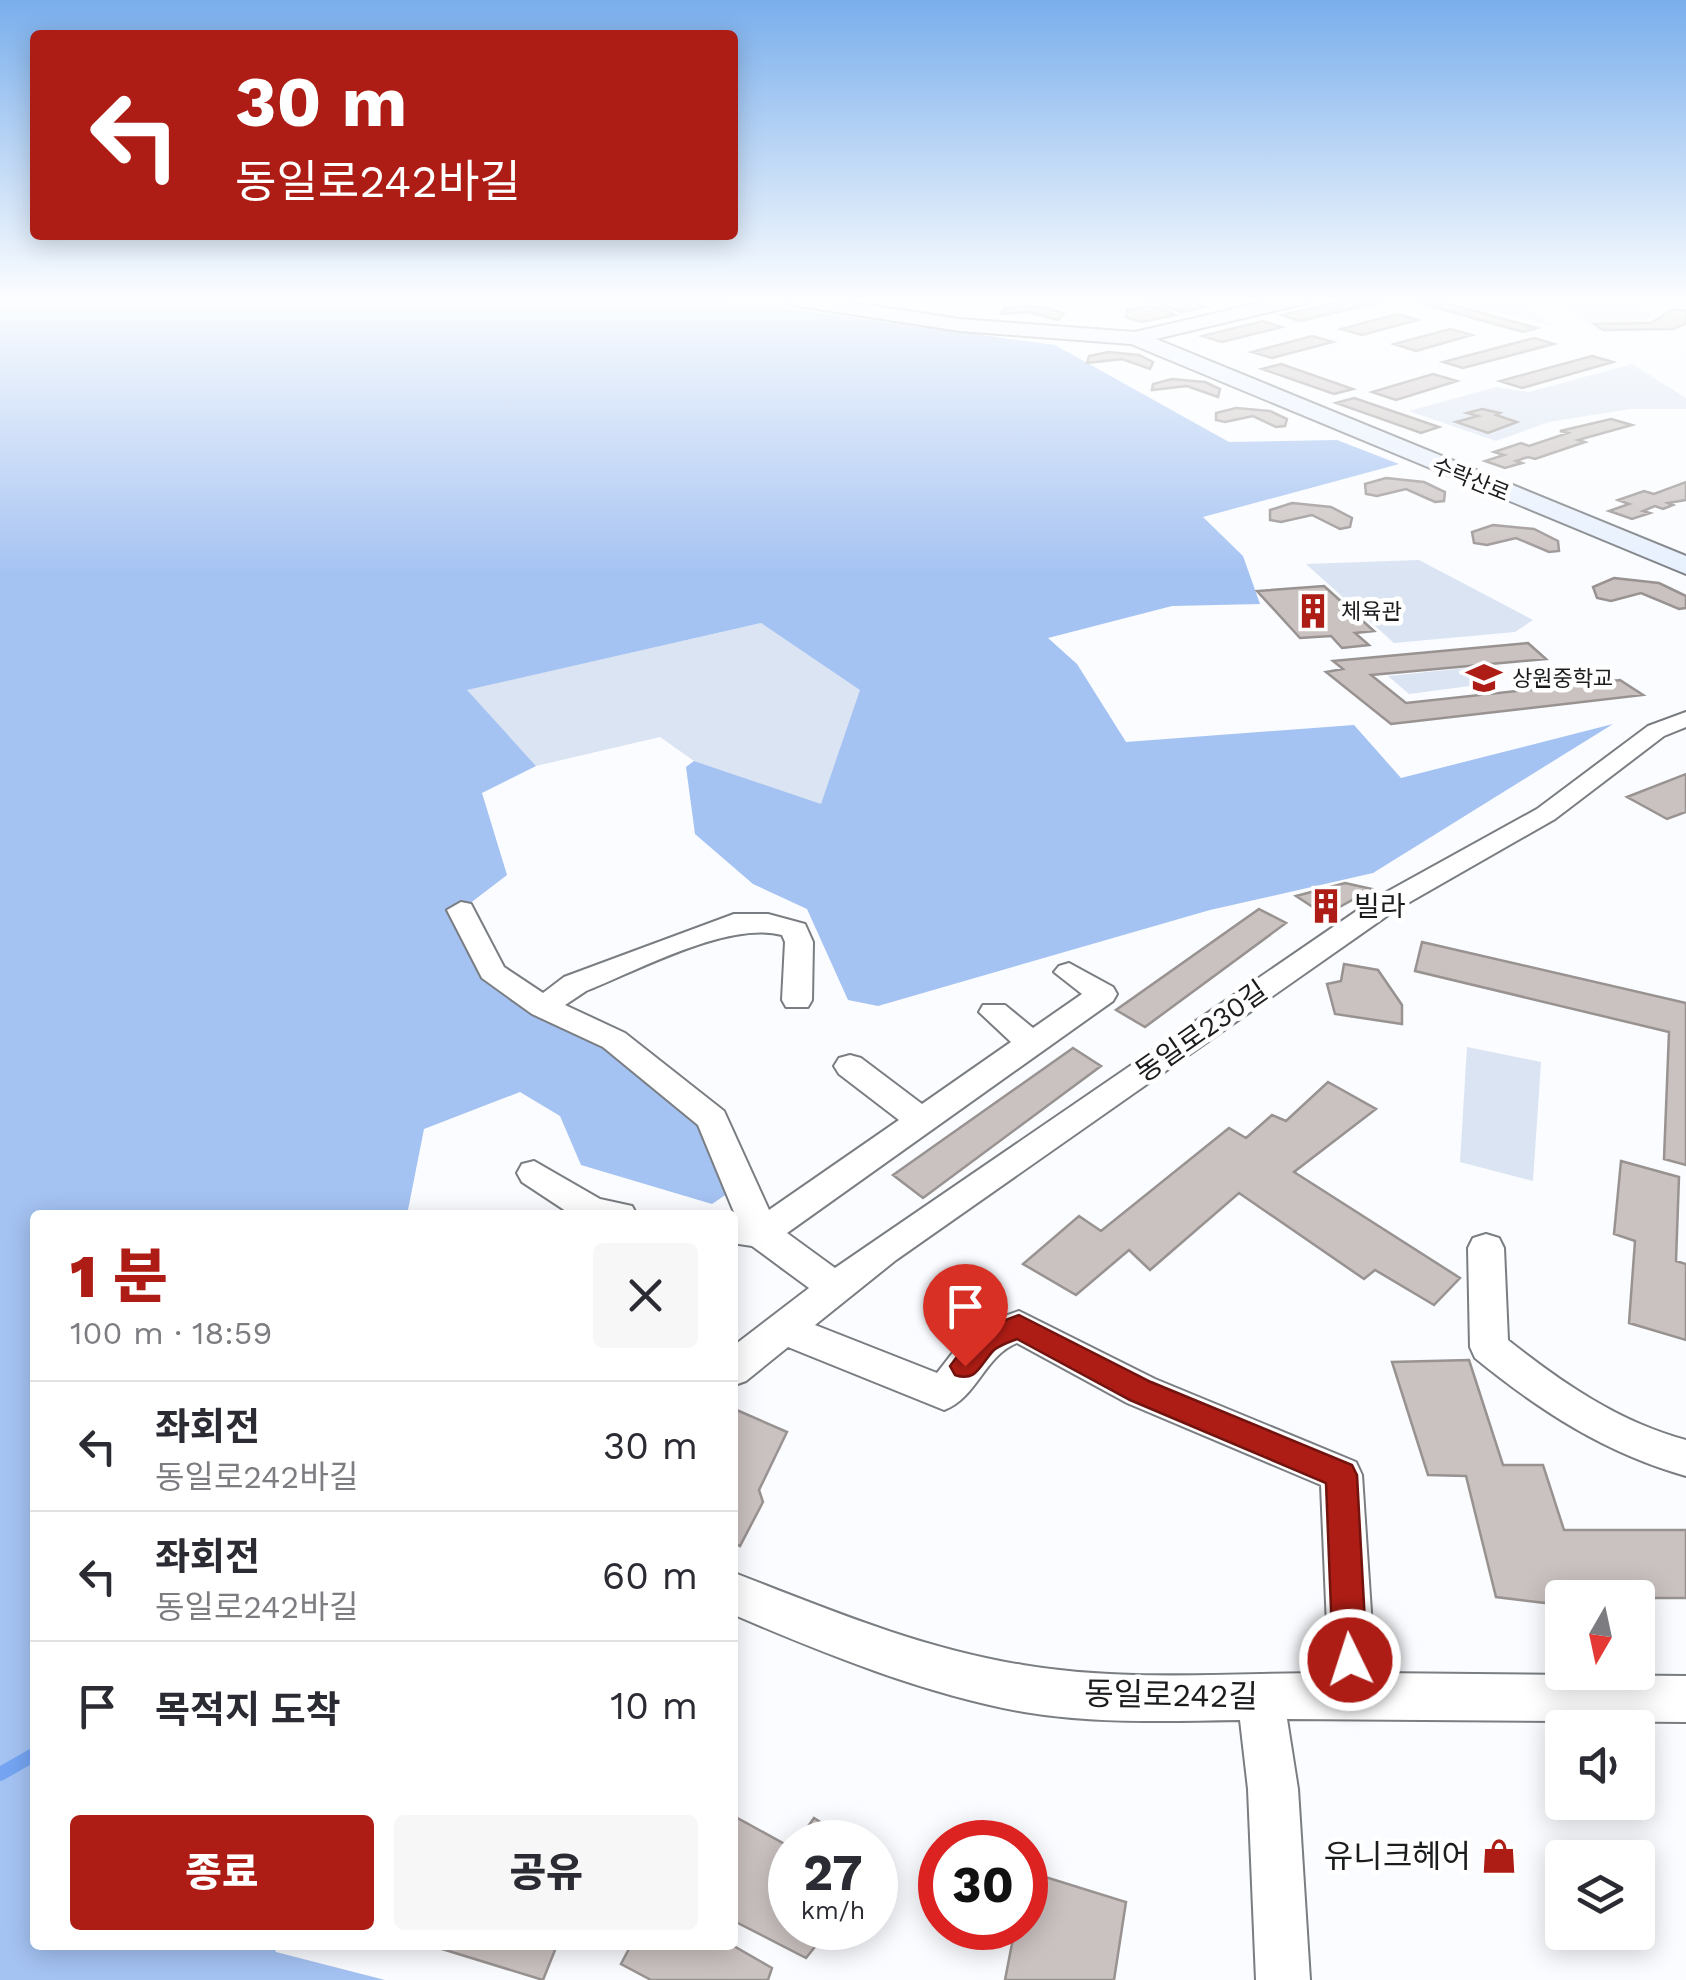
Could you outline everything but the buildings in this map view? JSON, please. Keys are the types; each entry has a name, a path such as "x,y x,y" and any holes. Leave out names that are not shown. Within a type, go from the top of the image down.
{"street":[{"name":"수락산로","path":"1264,391 1686,566"},
{"name":"동일로230길","path":"738,1365 883,1250 1384,904 1546,814 1656,731 1686,718"},
{"path":"461,910 492,972 542,1007 614,1040 712,1120 747,1231 836,1288"},
{"path":"542,1007 574,984 734,923 768,923 795,930 799,942 796,1000"},
{"path":"747,1231 921,1120 1102,994 1068,972"},
{"path":"994,1012 1032,1042"},
{"path":"850,1066 921,1120"},
{"path":"534,1173 589,1210"},
{"path":"1486,1248 1488,1347 1542,1390 1643,1448 1686,1458"},
{"path":"783,1329 944,1393 986,1339 1019,1326 1141,1391 1341,1475 1353,1696"},
{"name":"동일로242길","path":"738,1595 812,1626 991,1682 1062,1694 1686,1700"},
{"path":"1260,1696 1273,1789 1283,1980"}],"shaded area":[{"path":"0,391 1138,391 1229,442 1337,440 1399,464 1203,517 1243,556 1260,604 1172,606 1048,638 1077,664 1126,742 1354,725 1401,778 1613,724 1373,873 1210,910 878,1006 848,1000 807,909 753,884 695,834 686,767 694,761 821,804 860,690 761,623 467,690 536,766 482,793 507,875 460,911 511,998 632,1061 752,1177 712,1204 581,1165 560,1116 520,1092 424,1129 408,1210 30,1210 30,1950 275,1950 385,1980 0,1980"},
{"path":"1480,391 1676,391 1686,398 1686,409 1630,409 1549,422 1496,441 1409,411"},
{"path":"1419,560 1533,620 1515,632 1394,643 1306,564"},
{"path":"761,623 861,690 821,805 694,761 660,737 536,766 466,690"},
{"path":"1466,668 1485,684 1409,694 1388,676"},
{"path":"1467,1047 1541,1062 1533,1181 1460,1162"}],"waterway":[{"path":"0,1774 30,1757"}],"place":[{"name":"체육관","path":"1313,611"},
{"name":"상원중학교","path":"1484,678"},
{"name":"빌라","path":"1326,906"},
{"name":"유니크헤어","path":"1499,1856"}],"route":[{"path":"965,1366 986,1339 1019,1326 1141,1391 1341,1475 1350,1660"}]}
